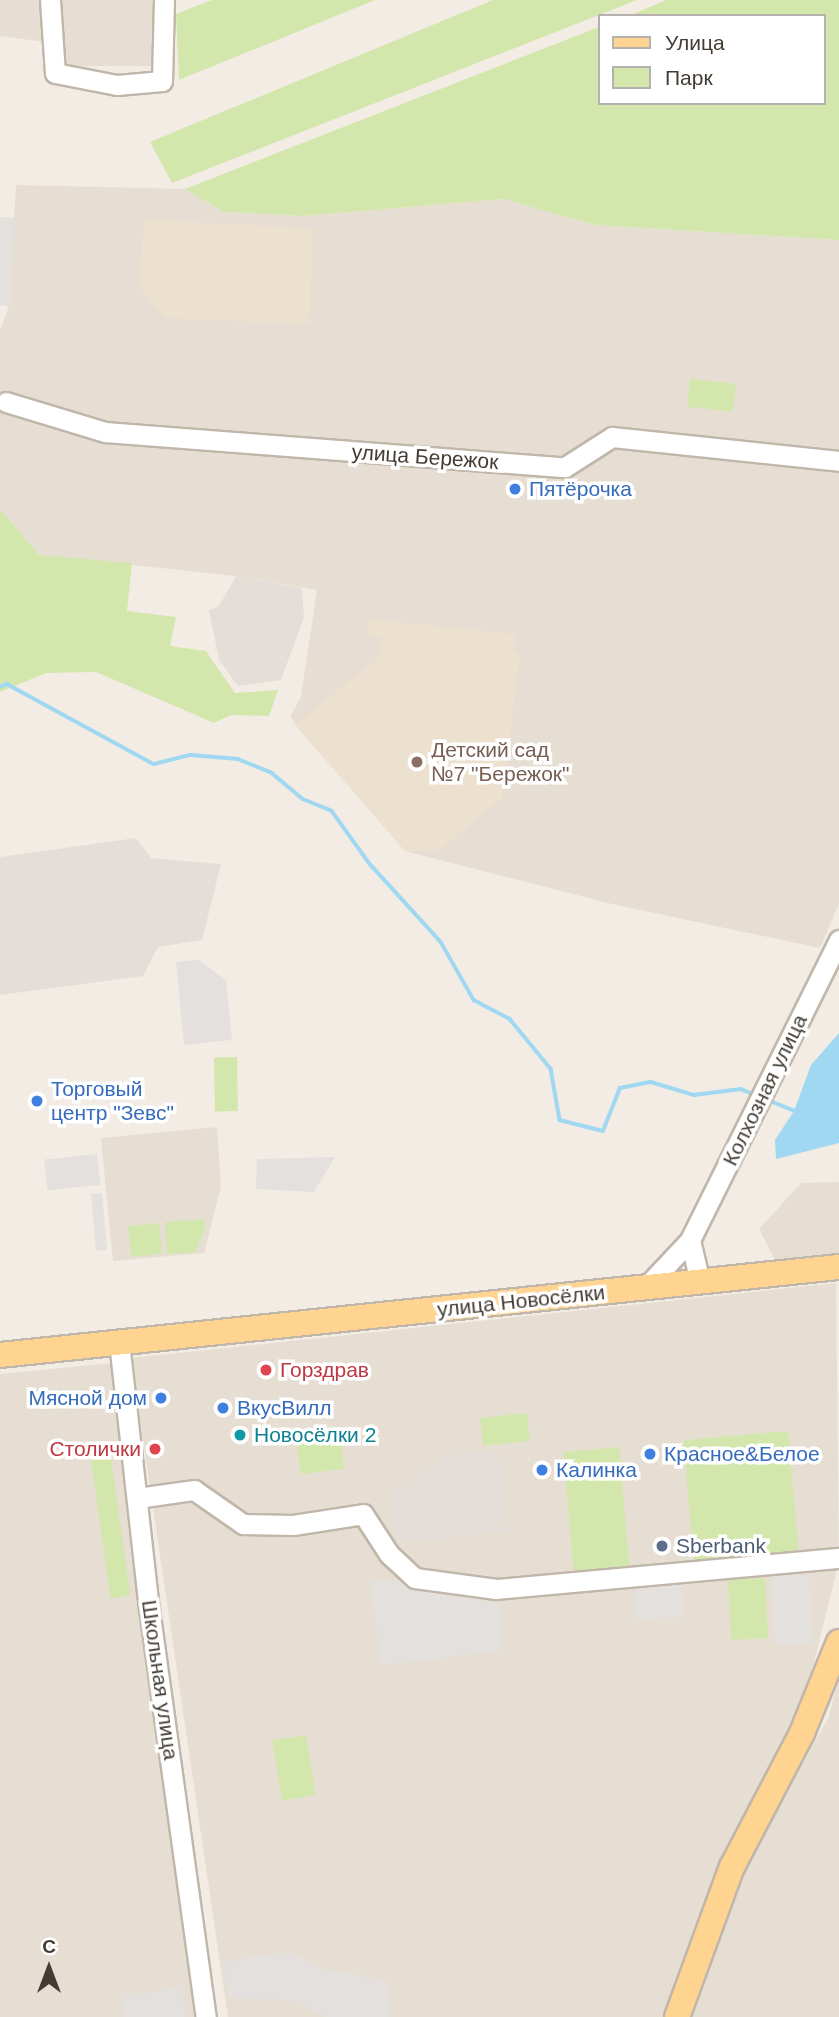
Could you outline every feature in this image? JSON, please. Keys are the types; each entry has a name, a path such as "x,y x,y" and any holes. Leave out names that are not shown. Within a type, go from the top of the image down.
{"main road":[{"name":"улица Новосёлки","path":"0,1355 839,1267"},
{"path":"677,2017 733,1867 803,1734 839,1642"}],"street":[{"path":"50,0 55,73 117,85 162,81 164,0"},
{"name":"улица Бережок","path":"6,402 105,432 298,449 565,467 612,437 839,461"},
{"name":"Колхозная улица","path":"645,1287 690,1240 839,940"},
{"path":"690,1240 700,1282"},
{"name":"Школьная улица","path":"119,1342 136,1498 206,2017"},
{"path":"136,1498 194,1490 243,1524 293,1525 363,1514 389,1554 415,1578 496,1588 839,1558"}],"shaded area":[{"path":"0,0 42,0 45,42 0,36"},
{"path":"58,0 153,0 153,66 58,66"},
{"path":"16,185 185,189 224,212 303,216 505,199 595,225 839,240 839,903 820,948 612,904 405,851 290,717 301,697 317,590 236,576 39,555 0,509 0,330 9,306"},
{"path":"0,217 15,218 9,306 0,305"},
{"path":"144,220 313,228 309,324 165,318 139,287"},
{"path":"236,576 302,588 304,617 281,680 238,686 219,660 209,610 219,606"},
{"name":"Детский сад №7 \"Бережок\"","path":"368,619 516,634 514,652 520,655 502,798 438,851 405,851 295,725 380,656 381,638 369,635"},
{"path":"136,838 151,858 221,864 202,940 158,947 143,976 0,995 0,857"},
{"path":"199,960 226,980 232,1040 184,1045 176,962"},
{"path":"217,1127 221,1187 204,1253 113,1261 101,1138"},
{"path":"97,1154 100,1185 48,1190 44,1160"},
{"path":"335,1157 314,1192 256,1189 257,1159"},
{"path":"839,1182 839,1260 778,1266 759,1229 801,1183"},
{"path":"102,1193 107,1250 96,1251 91,1194"},
{"path":"836,1283 839,1561 813,1667 781,1755 722,1868 662,2017 228,2017 131,1358"},
{"path":"113,1363 199,2017 0,2017 0,1374"},
{"path":"455,1449 499,1452 509,1531 396,1543 390,1494"},
{"path":"809,1574 813,1643 775,1645 771,1576"},
{"path":"370,1581 404,1581 500,1604 501,1651 381,1665"},
{"path":"682,1584 684,1617 636,1619 634,1587"},
{"path":"839,1676 839,2017 687,2017 743,1870 829,1717"},
{"path":"292,1952 319,1968 386,1980 390,2017 325,2017 298,2001 230,1998 221,1962"},
{"path":"182,1988 185,2017 125,2017 122,1995"}],"green space":[{"path":"212,0 375,0 179,80 176,14"},
{"path":"493,0 637,0 172,183 150,142"},
{"path":"666,0 839,0 839,240 595,225 504,199 303,216 224,212 185,189 598,27 598,105 825,105 825,14 634,14"},
{"path":"690,379 736,384 733,412 687,407"},
{"path":"0,509 39,555 132,563 127,611 176,617 170,646 206,651 235,693 278,690 269,716 231,715 214,723 96,672 46,673 0,692"},
{"path":"214,1057 237,1057 238,1111 215,1111"},
{"path":"204,1219 205,1229 195,1252 167,1254 165,1222"},
{"path":"159,1223 162,1254 131,1257 128,1226"},
{"path":"527,1413 530,1441 483,1446 480,1418"},
{"path":"788,1431 799,1558 694,1567 683,1440"},
{"path":"340,1434 344,1469 301,1474 296,1439"},
{"path":"109,1444 130,1596 110,1598 89,1447"},
{"path":"619,1447 630,1571 574,1575 563,1452"},
{"path":"765,1578 768,1638 731,1640 728,1580"},
{"path":"306,1735 316,1795 282,1801 272,1740"}],"water":[{"path":"839,1033 839,1143 776,1159 775,1140 794,1111 811,1065"}],"waterway":[{"path":"0,687 7,684 154,764 191,755 238,759 272,773 303,799 332,811 370,864 441,942 474,1000 510,1019 551,1069 560,1120 603,1131 620,1088 651,1082 694,1095 741,1089 755,1095"},
{"path":"768,1100 797,1112"}],"place":[{"name":"Пятёрочка","path":"515,489"},
{"name":"Детский сад №7 \"Бережок\"","path":"417,762"},
{"name":"Торговый центр \"Зевс\"","path":"37,1101"},
{"name":"Горздрав","path":"266,1370"},
{"name":"Мясной дом","path":"161,1398"},
{"name":"ВкусВилл","path":"223,1408"},
{"name":"Новосёлки 2","path":"240,1435"},
{"name":"Столички","path":"155,1449"},
{"name":"Красное&Белое","path":"650,1454"},
{"name":"Калинка","path":"542,1470"},
{"name":"Sberbank","path":"662,1546"}]}
